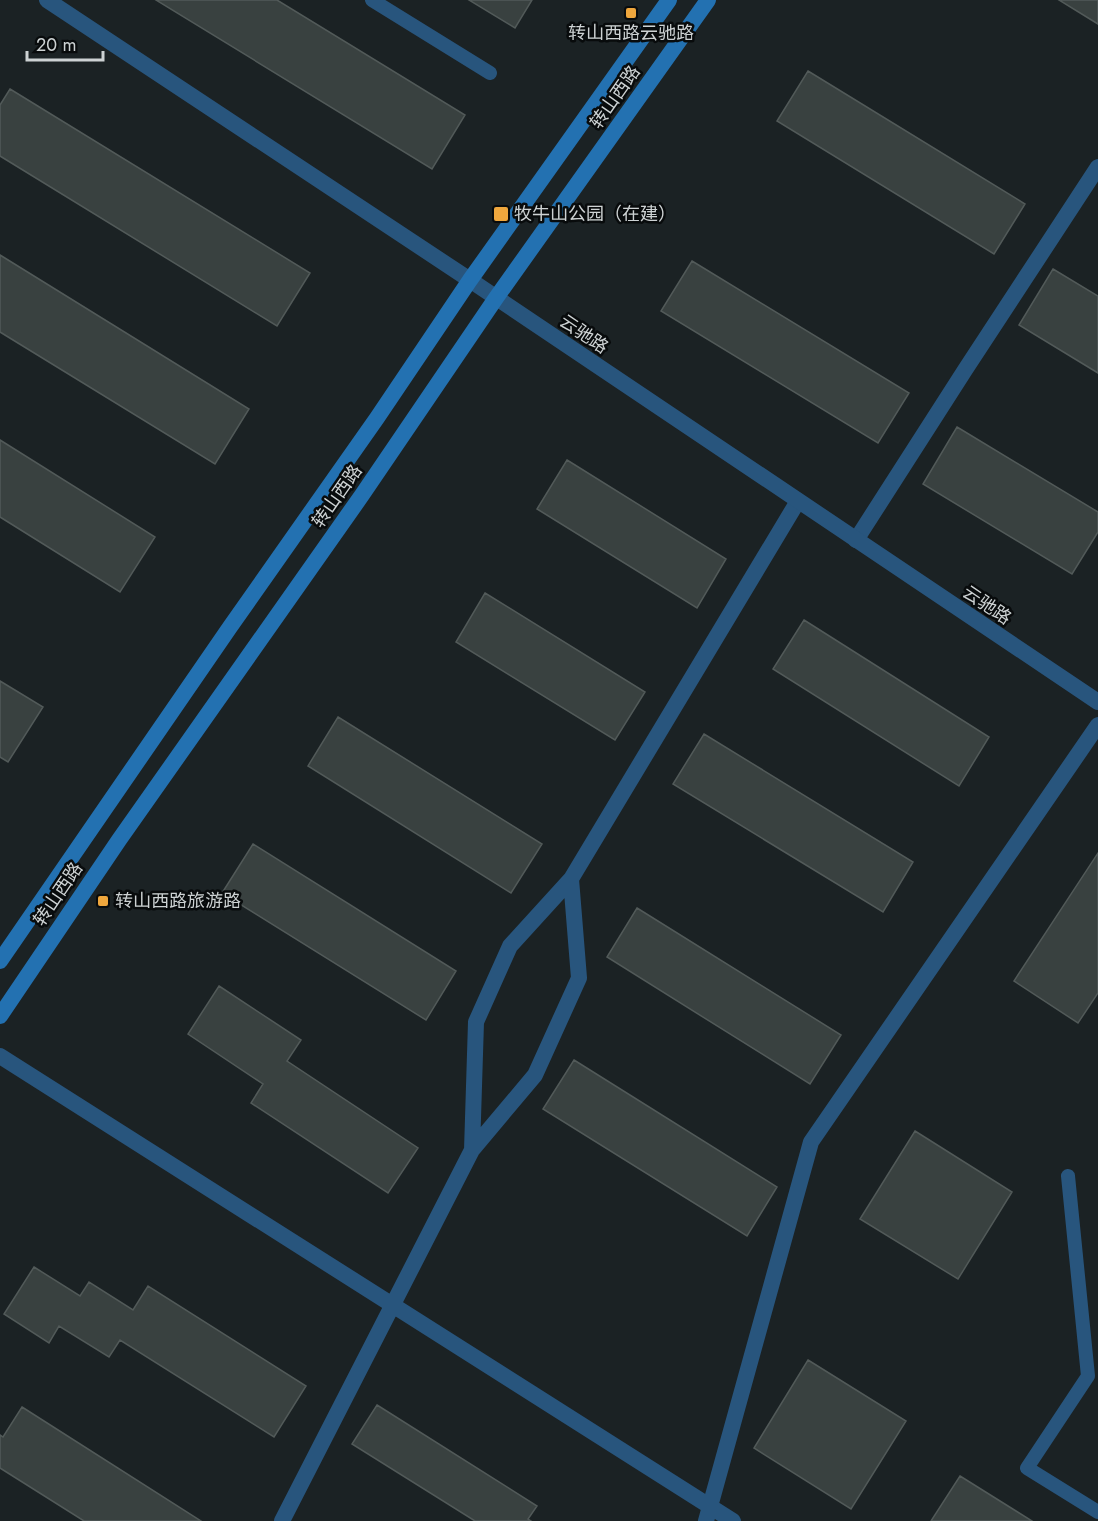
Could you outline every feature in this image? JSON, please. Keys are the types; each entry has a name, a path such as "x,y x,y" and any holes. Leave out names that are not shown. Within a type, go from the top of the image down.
{"main road":[{"name":"转山西路","path":"0,961 377,418 470,280 669,0"},
{"name":"转山西路","path":"0,1016 119,840 362,495 496,298 708,0"}],"street":[{"name":"云驰路","path":"47,0 470,280 1098,702"},
{"path":"856,540 1098,167"},
{"path":"472,1150 476,1022 510,946 571,879 798,501"},
{"path":"708,1514 811,1142 1098,726"},
{"path":"282,1521 472,1150 535,1075 579,978 571,879"},
{"path":"0,1056 392,1305 708,1514 733,1521"}],"lane":[{"path":"372,0 490,73"},
{"path":"1068,1176 1088,1376 1027,1468 1098,1512"}],"building":[{"path":"156,0 277,0 465,115 432,169"},
{"path":"469,0 532,0 515,28"},
{"path":"1059,0 1098,0 1098,24"},
{"path":"808,71 1025,204 994,254 777,121"},
{"path":"10,89 310,273 277,326 0,156 0,105"},
{"path":"0,255 249,409 215,464 0,332"},
{"path":"692,261 909,393 878,443 661,311"},
{"path":"1053,269 1098,296 1098,373 1019,325"},
{"path":"957,427 1098,512 1098,532 1072,574 923,484"},
{"path":"0,440 155,537 120,592 0,517"},
{"path":"567,460 726,559 697,608 537,509"},
{"path":"485,593 645,692 615,740 456,642"},
{"path":"804,620 989,737 959,786 773,669"},
{"path":"0,681 43,707 8,762 0,757"},
{"path":"338,717 542,844 511,893 308,766"},
{"path":"704,734 913,862 883,912 673,784"},
{"path":"253,844 456,971 426,1020 222,893"},
{"path":"1098,853 1098,993 1078,1023 1014,981"},
{"path":"637,908 841,1035 810,1084 607,957"},
{"path":"219,986 301,1040 287,1061 418,1148 388,1193 251,1103 263,1084 188,1034"},
{"path":"574,1060 777,1187 747,1236 543,1109"},
{"path":"915,1131 1012,1192 958,1279 860,1219"},
{"path":"34,1267 80,1296 89,1282 133,1310 148,1286 306,1386 274,1437 120,1340 109,1357 59,1326 49,1343 4,1314"},
{"path":"808,1360 906,1421 851,1509 754,1448"},
{"path":"377,1405 537,1506 528,1519 531,1521 475,1521 352,1444"},
{"path":"22,1407 201,1521 84,1521 0,1468 0,1435 3,1437"},
{"path":"960,1476 1032,1521 931,1521"}],"place":[{"name":"转山西路云驰路","path":"631,13"},
{"name":"牧牛山公园（在建）","path":"501,214"},
{"name":"转山西路旅游路","path":"103,901"}]}
